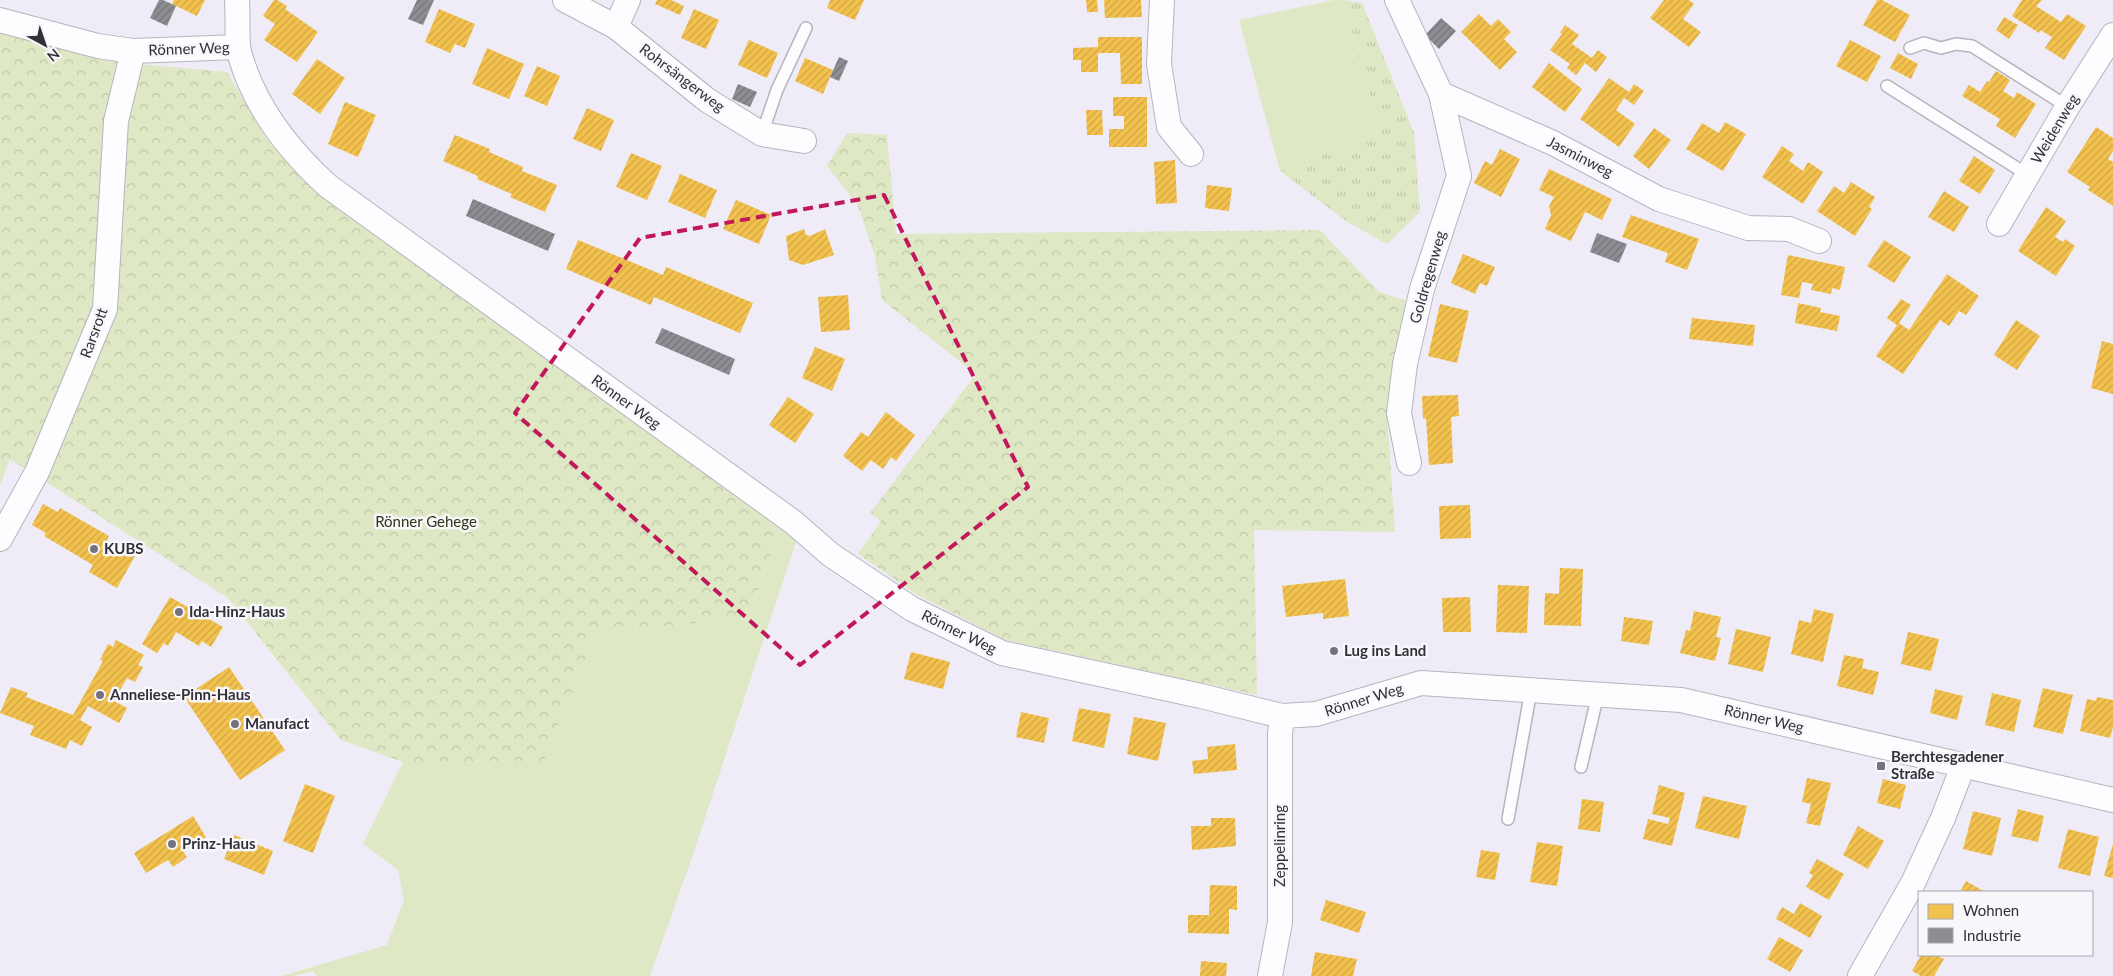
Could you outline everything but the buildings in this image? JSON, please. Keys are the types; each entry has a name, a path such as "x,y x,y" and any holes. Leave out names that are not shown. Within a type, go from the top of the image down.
{"street":[{"path":"237,0 238,48"},
{"name":"Rohrsängerweg","path":"565,0 616,27 707,100 762,134 804,141"},
{"path":"616,27 628,0"},
{"path":"1162,0 1159,64 1169,127 1191,154"},
{"path":"1398,0 1441,94"},
{"name":"Rönner Weg","path":"0,20 98,46 133,51 238,48 245,71 259,102 280,136 307,167 328,186 794,522 831,555 912,609 1002,653 1192,694 1282,716 1316,714 1421,683 1681,700 2113,800"},
{"name":"Weidenweg","path":"1999,224 2113,35"},
{"name":"Rarsrott","path":"0,539 37,472 105,309 116,121 133,51"},
{"name":"Jasminweg","path":"1441,94 1553,143 1660,199 1748,228 1789,229 1819,240"},
{"name":"Goldregenweg","path":"1409,463 1399,413 1405,364 1422,289 1459,176 1441,94"},
{"name":"Zeppelinring","path":"1270,976 1280,922 1280,734 1282,716"},
{"path":"1860,976 1913,883 1943,818 1963,766"}],"lane":[{"path":"762,134 777,90 806,28"},
{"path":"1910,48 1924,43 1941,48 1956,44 1972,46 2068,107"},
{"path":"1887,86 2028,175"},
{"path":"1508,819 1531,690"},
{"path":"1581,767 1598,694"}],"highlighted area":[{"path":"884,195 1028,487 800,665 515,413 640,238"}],"green space":[{"path":"1334,0 1344,0 1380,133 1280,171 1239,20"},
{"path":"1344,0 1362,3 1414,133 1420,212 1387,244 1346,221 1280,171 1380,133"},
{"name":"Rönner Gehege","path":"0,31 117,62 227,72 266,138 317,193 780,525 749,619 596,632 544,761 403,762 341,740 228,598 10,459 0,485"},
{"path":"847,133 887,135 896,234 1320,230 1379,292 1410,302 1387,414 1395,532 1254,530 1257,695 1006,640 919,596 858,554 881,521 870,513 976,374 882,300 875,256 858,206 827,166"},
{"path":"780,525 797,539 689,866 650,976 317,976 313,971 294,976 281,976 387,945 404,900 398,870 363,844 403,762 543,761 596,632 749,619"}],"place":[{"name":"KUBS","path":"94,549"},
{"name":"Ida-Hinz-Haus","path":"179,612"},
{"name":"Lug ins Land","path":"1334,651"},
{"name":"Anneliese-Pinn-Haus","path":"100,695"},
{"name":"Manufact","path":"235,724"},
{"name":"Berchtesgadener Straße","path":"1881,766"},
{"name":"Prinz-Haus","path":"172,844"}]}
